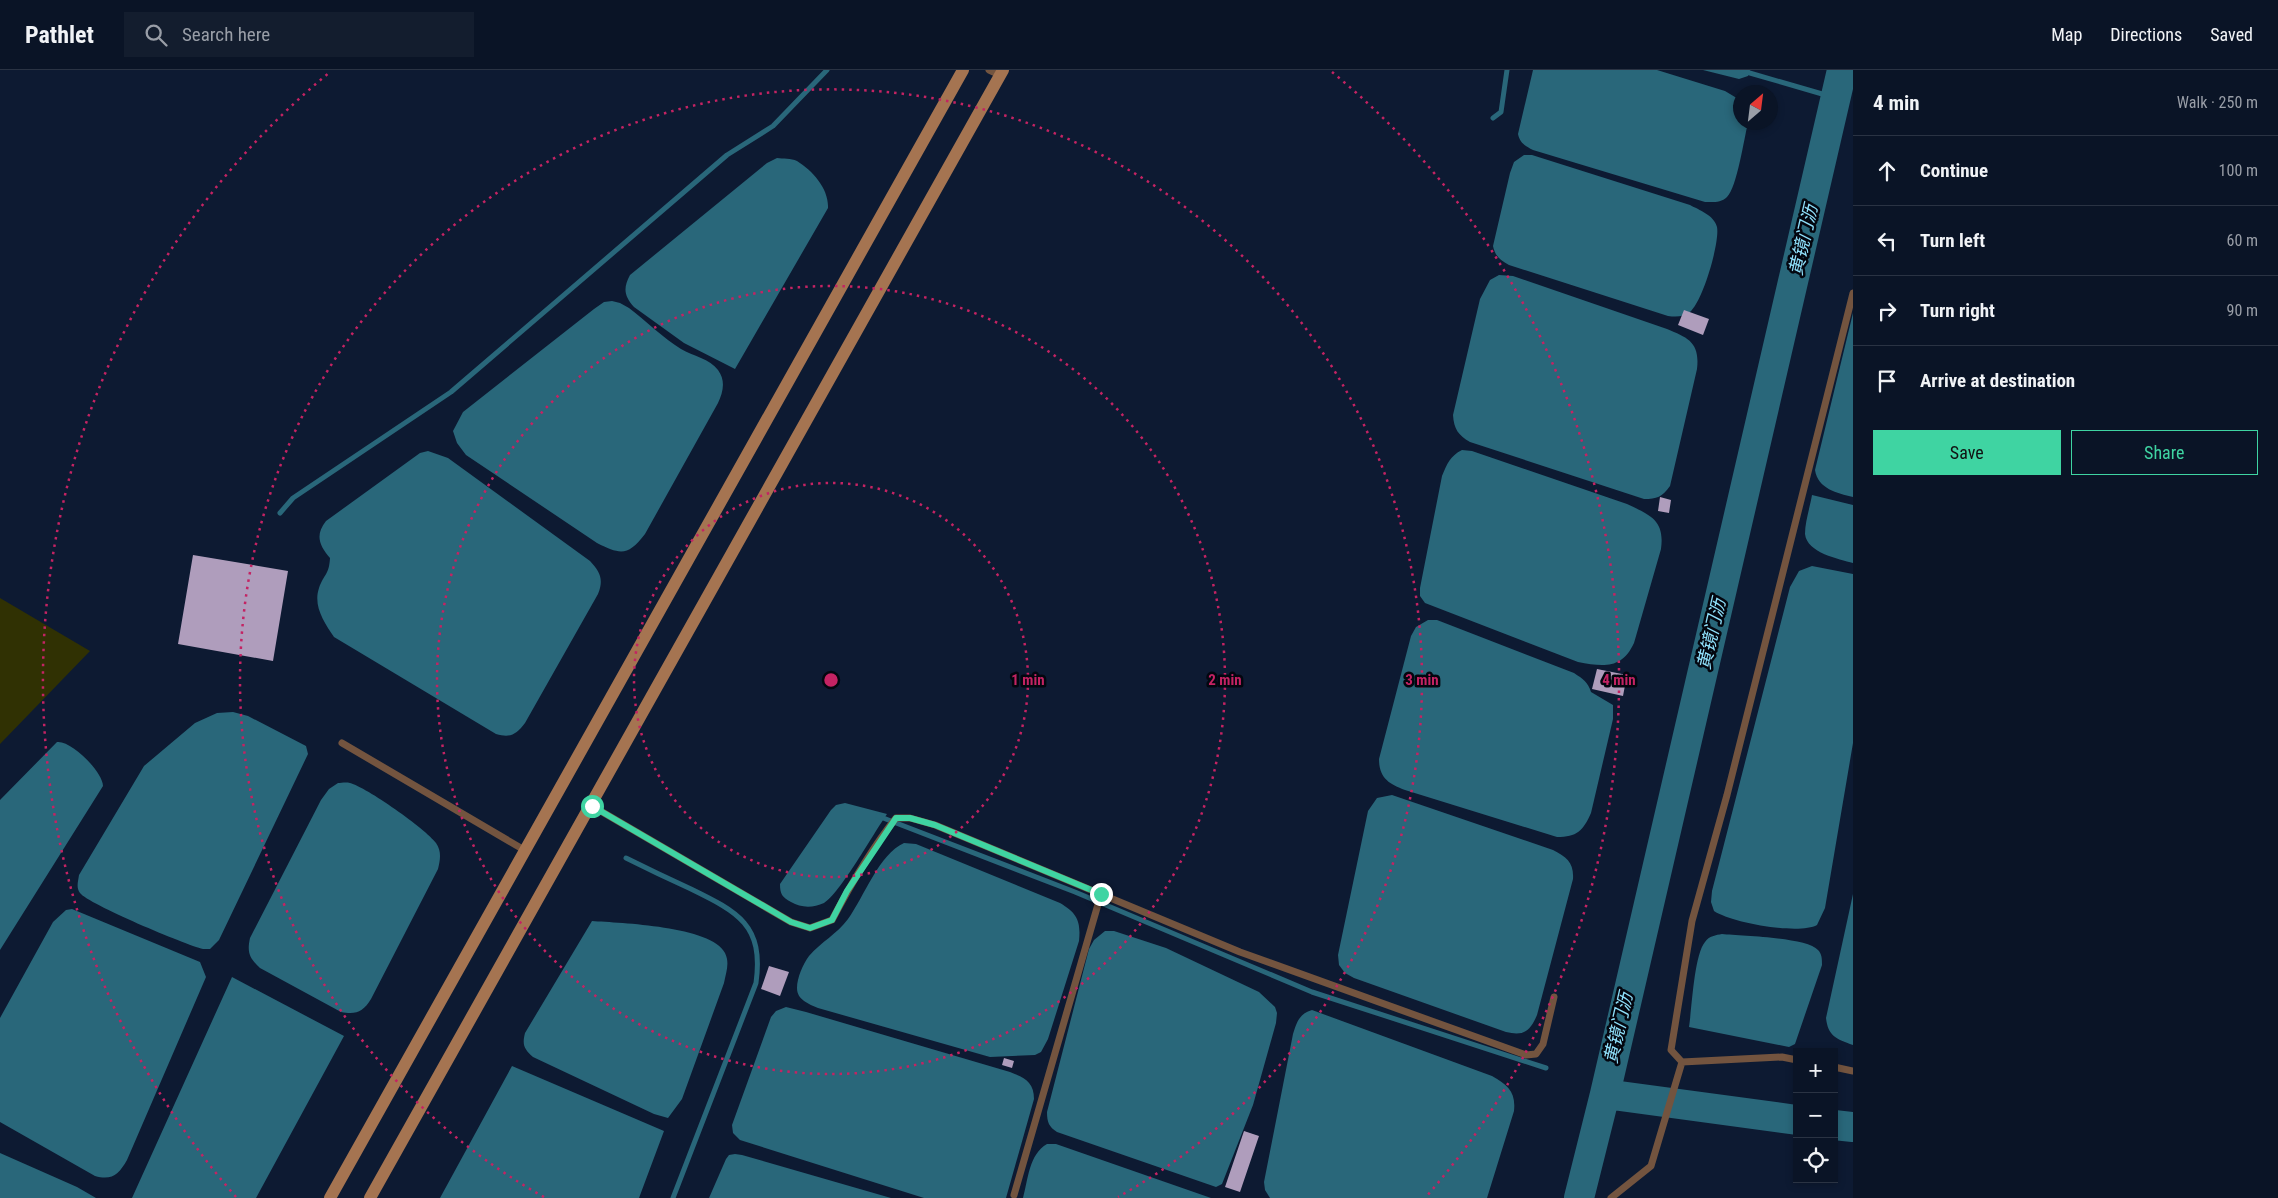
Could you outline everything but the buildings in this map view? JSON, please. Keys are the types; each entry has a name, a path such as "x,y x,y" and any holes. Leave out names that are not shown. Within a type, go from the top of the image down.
{"main road":[{"path":"330,1198 963,70"},
{"path":"370,1198 592,806 997,72"}],"lane":[{"path":"1682,1062 1671,1050 1692,921 1727,795 1853,293"},
{"path":"342,743 526,851"},
{"path":"592,806 791,922 810,928 832,920 847,891 896,818 910,818 935,825 1240,952 1526,1055 1536,1054 1543,1044 1554,997"},
{"path":"1014,1195 1101,894"},
{"path":"1682,1062 1782,1057 1793,1059"},
{"path":"1611,1198 1651,1166 1682,1062"},
{"path":"1838,1069 1853,1071"}],"shaded area":[{"path":"0,598 90,651 0,744"}],"water":[{"path":"1533,70 1657,70 1725,91 1733,96 1733,130 1746,130 1731,192 1727,197 1717,202 1705,202 1533,150 1522,142 1518,134"},
{"path":"1703,70 1750,70 1748,76 1739,79"},
{"path":"1524,155 1532,155 1690,205 1710,216 1717,227 1716,245 1705,284 1695,306 1690,312 1680,316 1668,316 1509,265 1501,259 1493,246 1510,173 1514,162"},
{"path":"777,158 795,160 809,170 823,187 828,201 828,208 735,369 684,343 634,307 626,295 626,284 630,275 767,163"},
{"path":"1499,275 1513,276 1667,329 1681,335 1695,347 1697,369 1670,486 1662,495 1652,499 1644,499 1470,442 1457,431 1453,415 1480,299 1490,280"},
{"path":"612,301 629,308 681,349 711,363 721,374 723,382 718,403 645,534 634,546 624,551 612,550 597,543 466,455 457,443 453,431 463,412 594,309 604,302"},
{"path":"1853,313 1853,497 1835,492 1824,486 1820,482 1815,470"},
{"path":"1462,450 1472,451 1627,504 1649,515 1658,525 1662,539 1661,549 1634,643 1624,658 1618,662 1604,665 1578,662 1425,603 1420,596 1420,588 1442,476 1447,464"},
{"path":"428,451 448,458 590,561 600,576 601,584 598,594 525,723 519,730 509,735 496,734 334,637 323,620 318,607 319,588 327,571 330,558 323,549 320,540 320,531 326,521 420,453"},
{"path":"1812,495 1853,505 1853,563 1824,554 1811,546 1807,541 1805,529"},
{"path":"1812,566 1853,574 1853,743 1825,908 1817,925 1796,929 1735,920 1714,911 1711,902 1712,891 1790,587 1799,571"},
{"path":"1428,620 1437,620 1574,673 1585,681 1591,692 1613,705 1613,719 1591,813 1582,829 1578,832 1570,836 1557,837 1405,790 1390,783 1383,776 1379,766 1379,759 1411,636 1416,627"},
{"path":"233,712 248,716 306,746 308,754 219,940 210,949 203,949 100,906 80,893 78,882 79,875 144,766 195,723 217,713"},
{"path":"57,742 78,751 98,773 103,786 0,950 0,800"},
{"path":"338,783 358,786 395,809 421,828 436,843 440,856 438,869 371,999 362,1010 355,1013 341,1012 260,968 251,958 249,951 250,938 321,800 329,789"},
{"path":"1392,795 1553,850 1569,861 1573,879 1537,1015 1529,1029 1521,1033 1506,1032 1354,978 1345,973 1339,965 1338,955 1368,811 1377,798"},
{"path":"845,803 887,814 831,898 816,906 803,906 791,902 782,895 780,884 831,810 836,805"},
{"path":"904,843 916,844 1060,903 1077,918 1079,941 1048,1039 1041,1052 1035,1055 990,1057 818,1008 804,1001 799,996 798,980 809,956 844,924 887,856"},
{"path":"1853,894 1853,1045 1842,1041 1831,1033 1826,1018"},
{"path":"72,909 200,962 206,977 127,1160 118,1173 106,1178 95,1176 0,1122 0,1018 53,922 66,910"},
{"path":"592,921 643,925 685,932 703,937 717,944 725,953 727,968 724,983 682,1099 668,1118 654,1114 533,1057 524,1046 525,1033"},
{"path":"1105,931 1114,931 1166,948 1259,992 1275,1007 1277,1013 1276,1023 1253,1105 1222,1184 1216,1187 1057,1132 1049,1124 1047,1112 1089,949 1094,940"},
{"path":"1722,934 1801,942 1818,950 1822,965 1795,1044 1789,1047 1689,1027 1696,970 1701,949 1708,938"},
{"path":"232,977 344,1036 256,1198 132,1198"},
{"path":"786,1007 1010,1072 1028,1081 1034,1093 1034,1099 1006,1198 924,1198 740,1140 733,1133 732,1125 771,1017 776,1011"},
{"path":"1312,1010 1492,1076 1507,1086 1514,1099 1514,1111 1487,1198 1270,1198 1265,1190 1264,1182 1293,1034 1301,1016"},
{"path":"512,1066 664,1131 639,1198 440,1198"},
{"path":"1047,1144 1056,1144 1211,1198 1023,1198 1036,1154"},
{"path":"0,1153 77,1187 96,1198 0,1198"},
{"path":"735,1154 891,1198 709,1198 726,1159 729,1155"}],"waterway":[{"path":"280,513 293,498 451,392 727,155 773,126 827,70"},
{"path":"1493,118 1501,112 1507,70"},
{"name":"黄镜门沥","path":"1579,1198 1605,1094 1842,70"},
{"path":"1743,71 1836,98"},
{"path":"878,816 1075,892 1312,992 1546,1068"},
{"path":"626,858 722,905 744,923 756,947 756,983 673,1198"},
{"path":"1605,1094 1793,1119"},
{"path":"1838,1125 1853,1127"}],"route":[{"path":"592,806 791,922 810,928 832,920 847,891 884,833 896,818 910,818 935,825 1101,894"}]}
